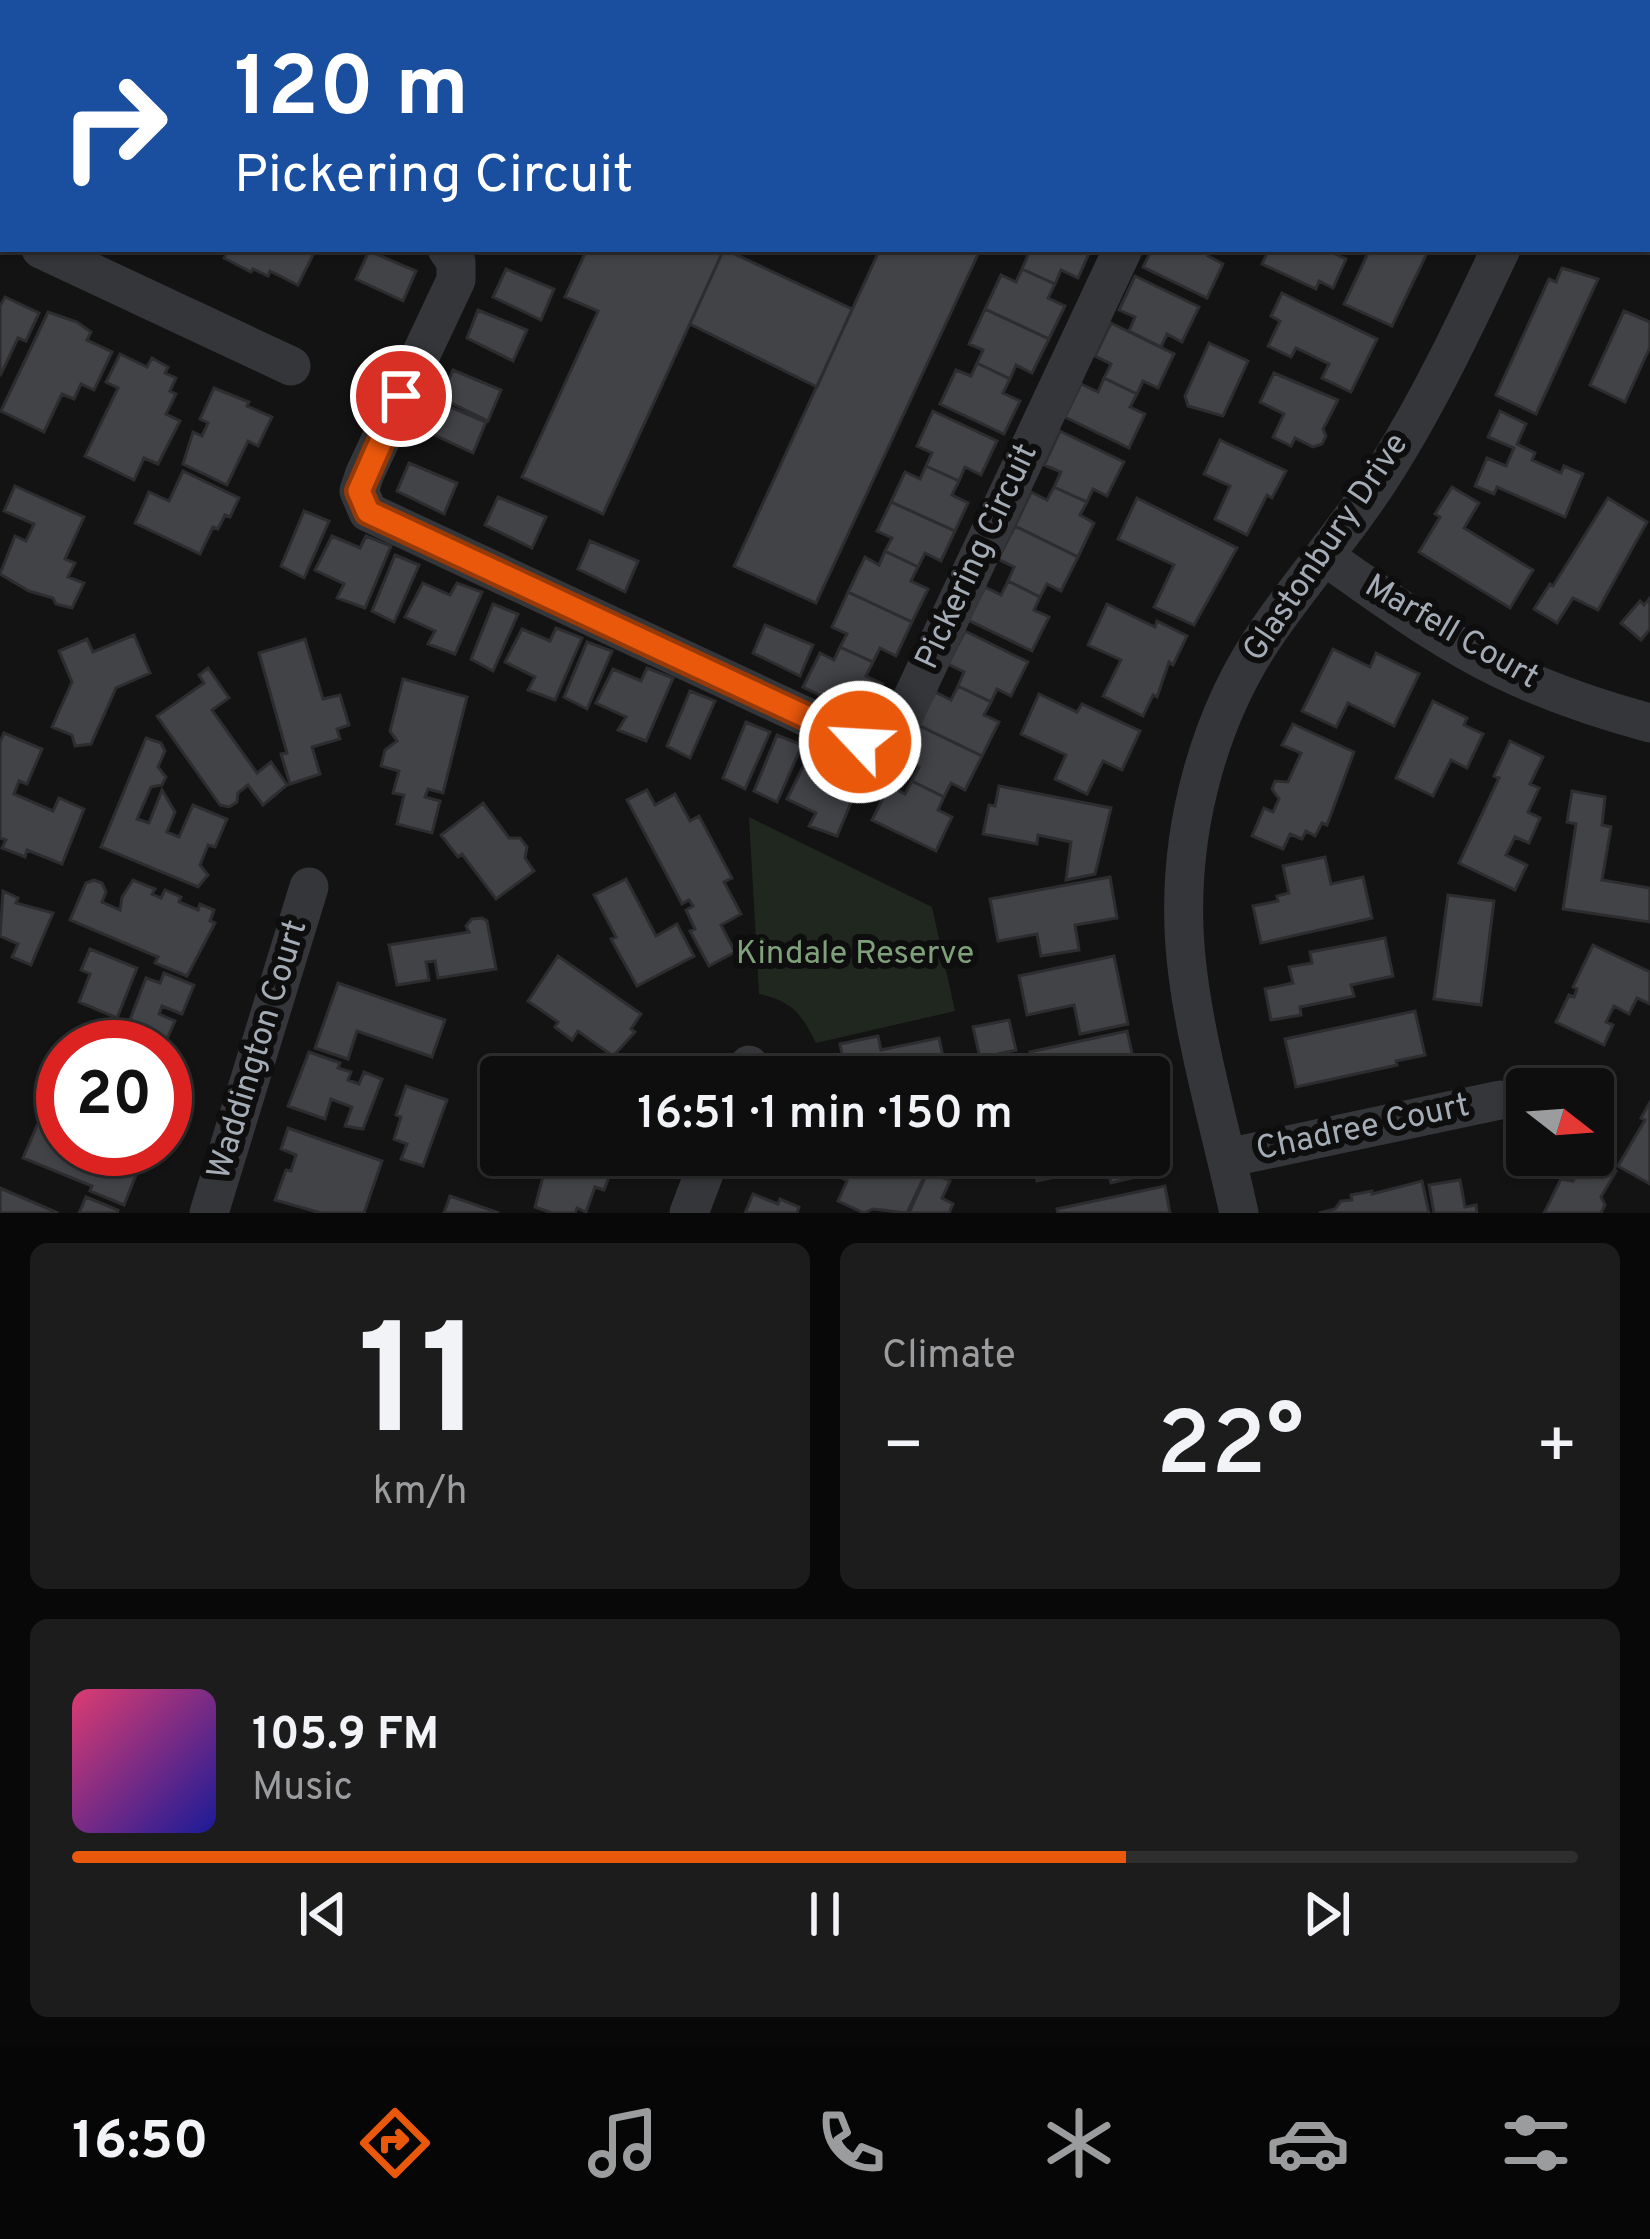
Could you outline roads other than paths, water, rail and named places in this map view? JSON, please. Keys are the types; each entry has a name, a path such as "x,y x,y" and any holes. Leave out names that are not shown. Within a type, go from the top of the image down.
{"street":[{"path":"48,252 292,366"},
{"name":"Pickering Circuit","path":"449,252 456,262 456,280 365,473 359,491 368,512 860,742 890,733 903,718 1122,252"},
{"name":"Glastonbury Drive","path":"1239,1213 1189,982 1184,927 1188,833 1200,777 1242,673 1387,469 1437,382 1500,252"},
{"name":"Marfell Court","path":"1324,556 1497,668 1581,704 1650,723"},
{"name":"Waddington Court","path":"209,1213 309,887"},
{"name":"Chadree Court","path":"1227,1158 1499,1100"},
{"path":"689,1213 703,1176"}],"park label":[{"name":"Kindale Reserve","path":"855,955"}]}
